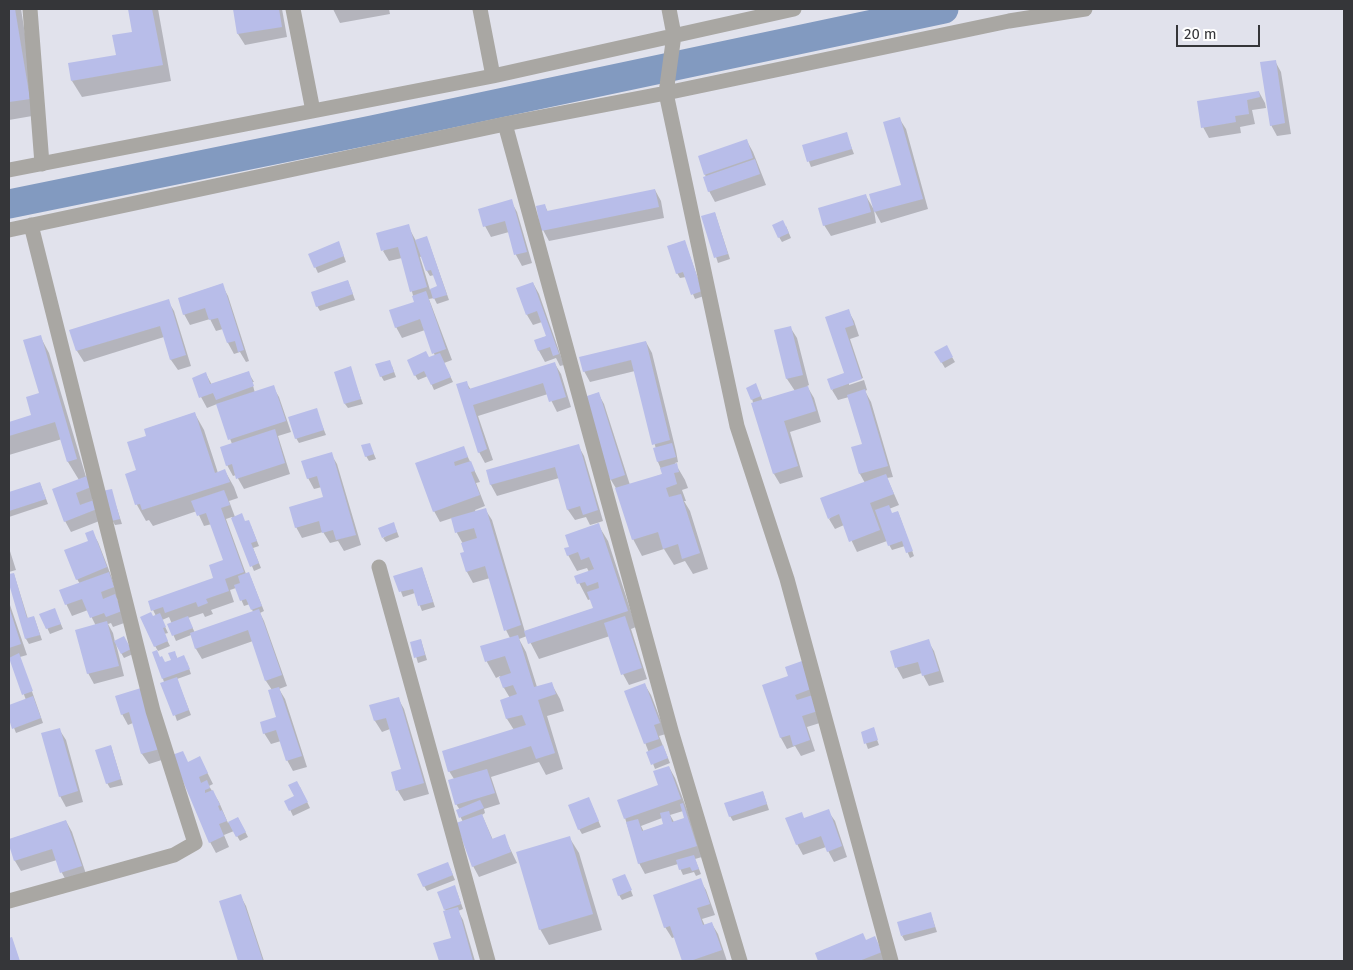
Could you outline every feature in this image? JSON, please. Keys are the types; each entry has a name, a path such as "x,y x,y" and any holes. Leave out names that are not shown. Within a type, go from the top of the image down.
{"street":[{"path":"30,9 42,164"},
{"path":"293,9 313,111"},
{"path":"480,9 493,76"},
{"path":"670,9 674,35 666,93 737,426 787,579 891,961"},
{"path":"9,170 493,76 794,9"},
{"path":"9,230 505,124 666,93 1008,21 1086,9"},
{"path":"505,124 672,734 740,961"},
{"path":"9,901 174,855 195,843 153,711 31,225"},
{"path":"378,567 488,961"}],"building":[{"path":"9,9 15,9 30,99 9,102"},
{"path":"128,9 152,9 163,65 71,81 68,63 116,55 112,35 132,32"},
{"path":"233,9 279,9 282,27 237,34"},
{"path":"1276,60 1285,123 1270,126 1260,62"},
{"path":"1259,91 1260,97 1247,100 1249,114 1235,116 1236,122 1201,128 1197,101"},
{"path":"900,117 923,199 874,212 869,194 901,185 883,122"},
{"path":"847,132 852,149 807,162 802,145"},
{"path":"747,139 753,158 704,175 698,156"},
{"path":"755,159 760,174 708,192 703,177"},
{"path":"655,189 659,207 541,231 536,206 545,204 547,211"},
{"path":"866,194 871,212 823,226 818,208"},
{"path":"512,199 527,252 514,255 505,221 483,227 478,209"},
{"path":"715,212 728,254 714,258 701,216"},
{"path":"783,220 789,233 778,238 772,225"},
{"path":"409,224 427,287 410,292 398,247 381,251 376,233"},
{"path":"427,236 447,295 433,299 430,289 437,286 431,270 426,271 415,240"},
{"path":"685,240 702,291 691,295 683,272 676,274 667,246"},
{"path":"339,241 344,256 314,268 308,254"},
{"path":"348,280 353,294 316,307 311,292"},
{"path":"533,282 559,354 553,356 550,347 538,351 534,340 546,336 537,311 526,315 516,288"},
{"path":"223,283 244,350 238,352 235,341 227,343 218,318 209,320 205,308 183,315 178,298"},
{"path":"426,291 446,349 432,354 420,319 395,328 389,310 414,302 412,296"},
{"path":"169,299 186,355 170,360 160,326 76,351 69,330"},
{"path":"849,309 854,325 845,328 862,379 831,390 827,379 844,373 825,317"},
{"path":"791,326 803,375 786,379 774,330"},
{"path":"41,335 77,459 67,462 55,422 9,436 9,422 31,415 26,397 39,393 23,340"},
{"path":"646,341 670,440 652,445 631,360 583,372 579,357"},
{"path":"947,345 953,357 941,363 934,352"},
{"path":"426,351 429,357 440,353 451,377 431,385 424,371 414,376 407,360"},
{"path":"390,360 394,372 380,377 375,364"},
{"path":"555,362 566,397 549,402 543,383 473,405 487,449 478,453 456,384 467,381 469,389"},
{"path":"351,366 361,399 344,404 334,372"},
{"path":"249,371 254,386 216,400 213,393 199,398 192,378 206,372 210,384"},
{"path":"756,383 761,396 751,400 746,388"},
{"path":"274,385 286,421 228,440 216,404"},
{"path":"808,386 816,411 784,421 798,466 773,474 751,403"},
{"path":"865,389 888,466 859,474 851,447 862,444 847,395"},
{"path":"599,392 625,475 610,480 584,397"},
{"path":"317,408 324,430 295,439 288,417"},
{"path":"195,412 215,473 225,469 230,482 142,510 140,504 135,505 125,474 136,470 127,442 146,436 144,429"},
{"path":"275,429 285,463 236,479 232,464 226,466 220,447"},
{"path":"370,443 374,454 365,457 361,445"},
{"path":"672,443 676,457 657,462 653,448"},
{"path":"579,444 598,510 583,515 580,506 567,510 555,467 490,485 486,470"},
{"path":"464,446 468,457 454,462 455,466 471,461 475,471 471,472 480,495 433,512 415,463"},
{"path":"332,452 356,535 336,540 333,530 322,533 319,521 295,528 289,507 323,497 317,476 307,479 301,461"},
{"path":"677,463 679,472 674,473 677,484 666,488 669,497 681,494 700,553 682,559 678,544 663,549 658,532 632,540 615,488 662,474 660,468"},
{"path":"886,474 894,494 870,503 880,530 849,542 839,514 828,519 820,498"},
{"path":"87,476 91,487 76,493 80,505 94,500 97,509 64,522 52,489"},
{"path":"40,482 46,499 9,511 9,492"},
{"path":"112,489 120,519 111,521 102,491"},
{"path":"224,490 230,505 221,508 244,572 225,579 229,591 206,599 208,603 198,607 196,602 165,613 163,607 151,611 148,601 213,578 209,565 223,560 206,513 197,516 191,501"},
{"path":"889,505 892,513 898,511 913,551 906,553 902,541 888,546 875,510"},
{"path":"486,508 521,625 504,631 485,566 466,572 460,553 464,552 461,543 477,538 474,528 455,533 451,518"},
{"path":"242,513 245,521 249,520 257,541 251,543 259,563 250,567 231,518"},
{"path":"394,522 397,532 382,538 378,528"},
{"path":"599,523 628,611 528,644 524,631 593,608 587,592 599,588 598,582 587,586 585,582 577,584 574,576 594,569 589,557 581,560 578,552 567,556 564,548 569,547 565,535"},
{"path":"93,530 107,567 76,580 64,550 88,541 85,533"},
{"path":"422,567 433,602 418,606 413,589 399,592 393,576"},
{"path":"109,572 114,587 101,592 103,599 115,594 122,611 106,617 104,613 90,618 82,599 65,605 59,590"},
{"path":"249,572 262,606 251,610 246,599 240,601 234,585 240,583 238,576"},
{"path":"14,573 27,618 34,616 40,635 25,639 9,584 9,574"},
{"path":"9,607 21,644 9,648"},
{"path":"55,608 61,624 46,629 39,614"},
{"path":"259,609 282,675 265,681 248,630 195,649 190,633"},
{"path":"151,612 153,616 160,613 166,627 163,628 168,641 154,647 140,617"},
{"path":"188,616 193,628 172,636 167,624"},
{"path":"625,616 642,668 621,675 604,623"},
{"path":"107,621 119,666 87,674 75,630"},
{"path":"518,635 534,687 552,682 556,694 538,700 555,753 536,759 531,746 448,772 442,751 526,725 522,715 506,719 500,700 517,694 513,685 503,688 499,677 511,673 505,656 485,662 480,646"},
{"path":"124,636 131,649 121,654 114,641"},
{"path":"421,639 425,655 414,658 410,642"},
{"path":"929,639 939,671 922,676 918,662 895,668 890,651"},
{"path":"157,650 165,662 171,660 168,653 175,651 177,658 184,655 190,669 162,679 152,652"},
{"path":"19,653 33,691 22,695 9,658"},
{"path":"802,661 811,689 795,695 797,700 813,695 818,711 802,716 810,740 793,746 790,735 780,738 762,685 788,676 785,667"},
{"path":"177,677 189,710 173,716 160,683"},
{"path":"645,683 660,723 654,725 659,739 644,744 624,691"},
{"path":"279,687 302,756 286,761 276,730 263,734 260,722 276,717 268,690"},
{"path":"141,688 160,749 141,754 129,712 121,715 115,696"},
{"path":"33,696 41,718 12,729 9,719 9,705"},
{"path":"399,697 424,783 396,791 391,772 401,769 386,718 374,721 369,705"},
{"path":"874,727 878,740 864,744 861,732"},
{"path":"60,728 78,791 59,797 41,733"},
{"path":"111,745 121,779 106,784 95,750"},
{"path":"663,745 668,758 651,765 646,752"},
{"path":"183,751 188,762 200,756 208,773 199,777 201,783 207,780 210,788 205,790 205,793 213,790 220,805 218,806 220,811 222,810 227,821 219,824 224,836 209,843 172,755"},
{"path":"669,766 681,799 624,819 617,800 658,785 653,771"},
{"path":"487,769 495,793 455,805 448,780"},
{"path":"297,781 308,802 289,811 284,801 294,796 288,785"},
{"path":"763,791 767,804 729,817 724,803"},
{"path":"589,797 599,821 578,830 568,805"},
{"path":"480,800 484,808 459,818 456,810"},
{"path":"683,803 697,846 638,864 626,822 638,819 642,831 663,824 660,813 669,811 672,822 684,818 680,804"},
{"path":"829,809 842,846 827,852 821,836 796,845 785,818 802,812 804,818"},
{"path":"482,814 492,839 505,834 511,852 472,867 456,823"},
{"path":"238,817 246,832 236,837 228,822"},
{"path":"66,820 82,866 60,873 52,849 14,861 9,839"},
{"path":"570,836 593,914 539,930 516,852"},
{"path":"694,855 699,869 692,871 690,867 679,870 676,860"},
{"path":"448,862 453,875 423,887 417,874"},
{"path":"625,874 632,890 618,896 612,879"},
{"path":"701,878 710,904 697,908 703,925 712,922 722,950 690,961 682,961 670,926 664,928 653,895"},
{"path":"455,885 461,904 444,910 437,892"},
{"path":"241,894 263,961 238,961 219,901"},
{"path":"458,907 473,961 439,961 433,943 451,938 443,911"},
{"path":"931,912 935,927 901,936 897,922"},
{"path":"863,933 866,940 875,936 882,952 859,961 818,961 815,953"},
{"path":"12,937 20,961 9,961 9,938"}],"waterway":[{"path":"9,204 372,130 944,9"}]}
